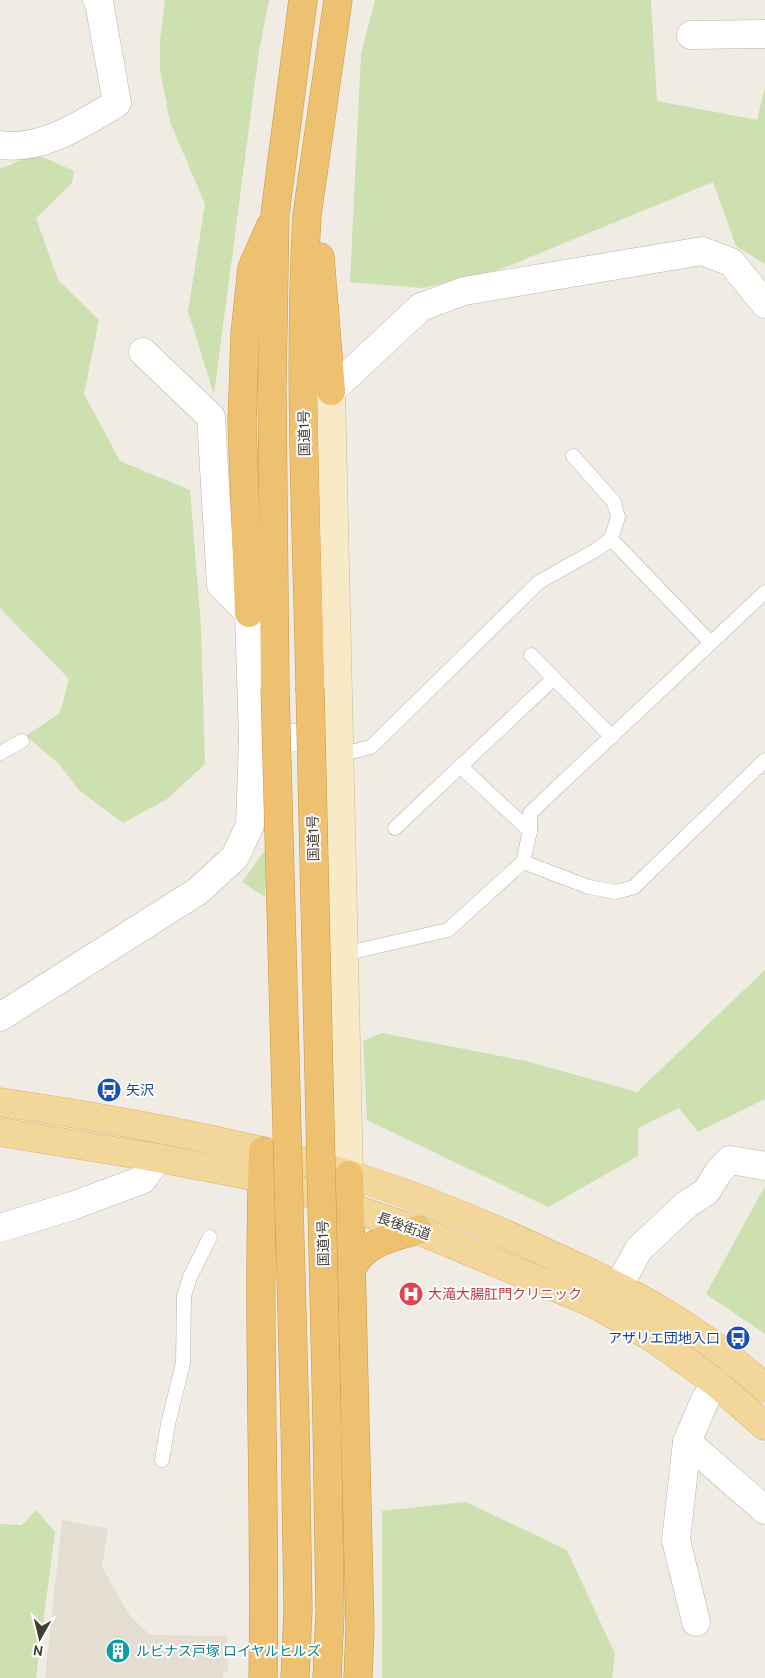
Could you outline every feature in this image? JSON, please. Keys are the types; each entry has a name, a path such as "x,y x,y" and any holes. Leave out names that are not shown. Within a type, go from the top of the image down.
{"highway":[{"path":"295,1678 298,1610 295,1425 276,688 272,388 275,214 302,0"},
{"name":"国道1号","path":"327,1678 330,1612 327,1424 303,366 306,216 338,0"},
{"path":"249,613 242,423 245,334 252,268 275,214"},
{"path":"306,216 320,255 331,391"},
{"path":"263,1151 260,1258 264,1594 263,1678"},
{"path":"349,1175 360,1628 358,1678"},
{"path":"351,1275 356,1259 372,1245 418,1230"},
{"path":"260,1258 275,1250 337,1263 351,1275"}],"main road":[{"path":"0,1102 71,1113 263,1151 349,1175 419,1198 516,1238 619,1286 675,1318 736,1361 765,1388"},
{"name":"長後街道","path":"0,1132 158,1158 262,1178 418,1230 595,1304 656,1340 716,1382 765,1426"}],"street":[{"path":"4,150 45,141 117,103 97,0"},
{"path":"691,36 765,34"},
{"path":"349,1175 331,391 421,307 464,291 702,251 730,262 765,304"},
{"path":"0,1017 198,892 235,857 250,825 253,739 249,613 221,585 211,417 143,352"},
{"path":"253,739 338,746"},
{"path":"0,1228 72,1206 142,1180 158,1158"},
{"path":"619,1286 638,1249 687,1204 706,1192 719,1171 730,1160 765,1166"},
{"path":"696,1622 676,1540 687,1442 705,1400 716,1382"},
{"path":"687,1442 765,1510"}],"lane":[{"path":"338,746 371,747 539,582 596,550 611,538 618,517 614,502 573,456"},
{"path":"611,538 711,644"},
{"path":"343,954 448,930 523,862 530,831 530,813 765,592"},
{"path":"532,655 553,679 612,737"},
{"path":"395,828 553,679"},
{"path":"0,753 22,741"},
{"path":"523,862 589,886 616,892 634,887 765,760"},
{"path":"460,766 530,831"},
{"path":"162,1460 168,1424 183,1363 184,1296 190,1277 210,1237"}],"shaded area":[{"name":"ルビナス戸塚 ロイヤルヒルズ","path":"62,1520 108,1529 102,1567 130,1616 150,1635 227,1636 228,1671 224,1672 223,1678 45,1678"}],"green space":[{"path":"165,0 269,0 259,51 214,395 188,311 205,204 170,122 160,70 160,40"},
{"path":"375,0 651,0 657,101 757,120 765,87 765,264 736,246 713,182 501,269 423,288 350,282 361,54"},
{"path":"36,154 74,171 72,183 36,218 58,280 99,320 84,394 120,461 190,490 201,627 205,764 167,799 123,823 80,791 58,763 26,736 60,713 69,679 0,608 0,169"},
{"path":"268,846 265,897 242,882"},
{"path":"765,970 765,1099 698,1132 679,1108 638,1128 638,1156 548,1207 367,1120 363,1041 382,1033 526,1061 637,1092"},
{"path":"765,1186 765,1334 706,1294"},
{"path":"466,1502 567,1550 615,1654 612,1678 382,1678 382,1511"},
{"path":"36,1510 55,1532 36,1678 0,1678 0,1524 22,1525"}],"place":[{"name":"矢沢","path":"109,1090"},
{"name":"大滝大腸肛門クリニック","path":"411,1294"},
{"name":"アザリエ団地入口","path":"738,1338"},
{"name":"ルビナス戸塚 ロイヤルヒルズ","path":"118,1651"}]}
